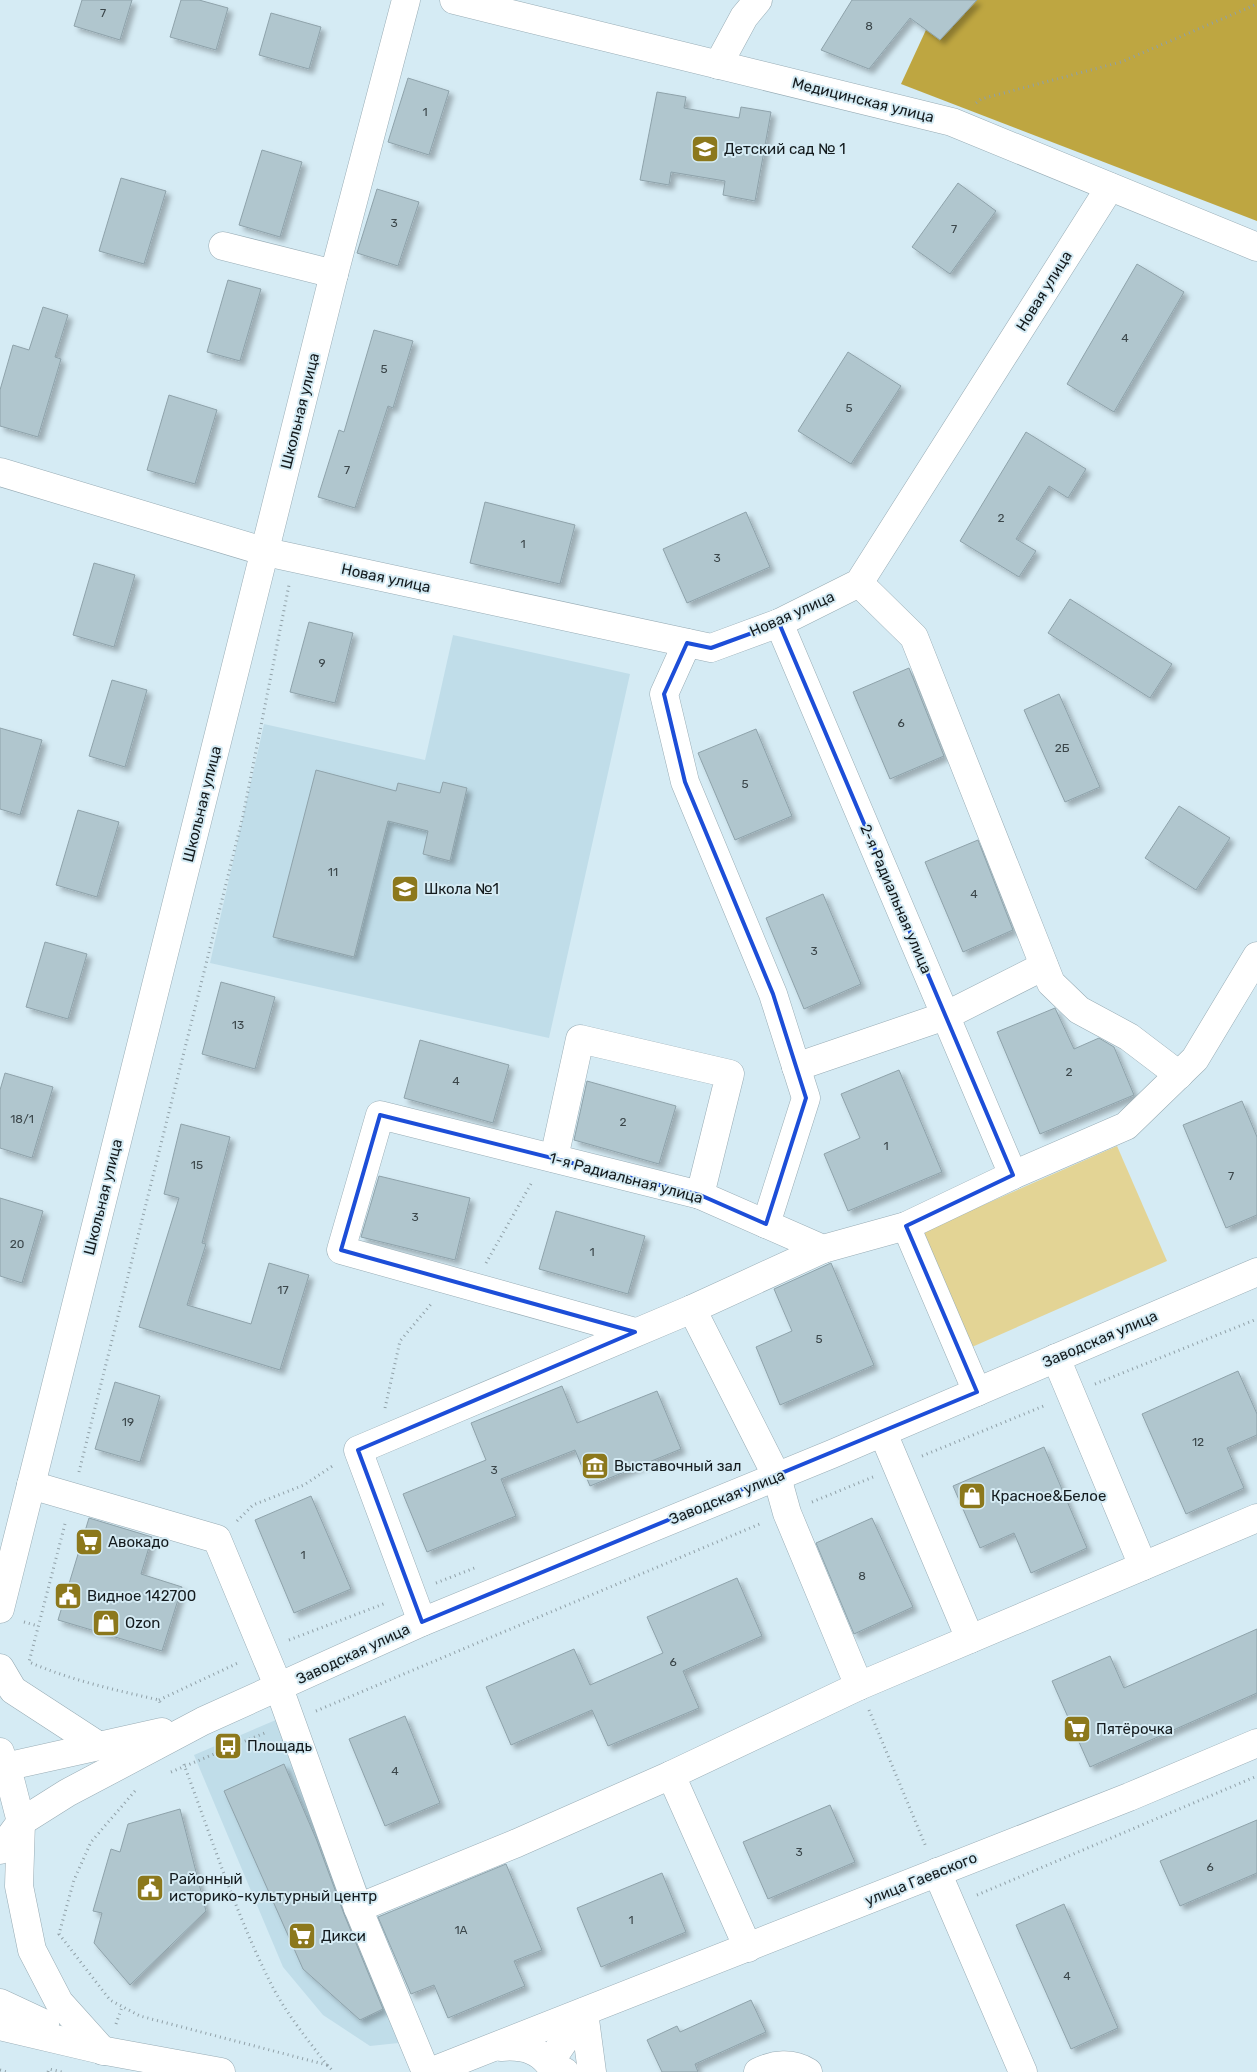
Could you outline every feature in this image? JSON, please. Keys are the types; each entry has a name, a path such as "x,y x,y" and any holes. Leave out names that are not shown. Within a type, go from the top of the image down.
{"street":[{"name":"Школьная улица","path":"0,1609 266,552 334,274 406,0"},
{"name":"Медицинская улица","path":"454,0 952,122 1257,247"},
{"path":"718,65 744,17 758,0"},
{"name":"Новая улица","path":"0,472 266,552 711,648 778,623 859,583 1110,187"},
{"path":"223,246 334,274"},
{"path":"859,583 914,637 1051,983 1080,1010 1128,1037 1178,1075"},
{"name":"2-я Радиальная улица","path":"778,623 1013,1175"},
{"path":"687,643 664,694 685,782 772,994 806,1098 766,1224"},
{"path":"422,1622 368,1446 692,1309 823,1249 906,1226 1013,1175 1126,1126 1195,1059 1257,956"},
{"path":"796,1067 945,1016 1044,966"},
{"path":"549,1157 580,1039 730,1074 700,1195"},
{"name":"1-я Радиальная улица","path":"461,1284 341,1250 380,1115 700,1195 823,1249"},
{"path":"906,1226 977,1392"},
{"name":"Заводская улица","path":"172,1734 279,1688 422,1622 777,1477 1257,1272"},
{"path":"461,1284 635,1332"},
{"path":"692,1309 777,1477 787,1512 859,1686"},
{"path":"1056,1358 1143,1566"},
{"path":"882,1432 970,1639"},
{"path":"31,1485 218,1539 279,1688 358,1908 428,2072"},
{"path":"358,1908 517,1843 671,1775 859,1686 1257,1518"},
{"path":"0,1668 13,1690 98,1746"},
{"path":"103,2050 59,2002 32,1950 7,1839 11,1783 1,1763 172,1734"},
{"path":"7,1839 67,1793 172,1734"},
{"name":"улица Гаевского","path":"428,2072 499,2047 1129,1797 1257,1743"},
{"path":"671,1775 748,1948"},
{"path":"937,1872 1023,2072"},
{"path":"0,2003 103,2050"},
{"path":"474,2072 483,2056 499,2047 520,2045 538,2052 556,2069 584,2012"},
{"path":"584,2012 592,2072"},
{"path":"0,2026 103,2050 207,2071"},
{"path":"758,2072 774,2064 800,2067 808,2072"}],"path":[{"path":"952,122 981,99 1121,62 1257,4"},
{"path":"294,558 243,816 29,1662 50,1671 104,1688 159,1700 185,1767 220,1868 272,1985 292,2018 334,2072"},
{"path":"218,1539 253,1506 304,1485 368,1446 400,1341 461,1284 528,1192 549,1157"},
{"path":"168,1773 787,1512 1257,1318"},
{"path":"859,1686 937,1872"},
{"path":"974,1896 1257,1776"},
{"path":"138,1788 131,1793 110,1822 91,1842 74,1880 60,1934 110,2000 140,2016 327,2065"},
{"path":"48,2072 50,2068 62,2072"},
{"path":"0,2070 6,2072"}],"highlighted area":[{"path":"779,623 1013,1175 906,1226 977,1392 422,1622 358,1450 635,1332 341,1250 380,1115 700,1195 766,1224 806,1098 773,994 685,782 664,694 687,643 711,648"}],"shaded area":[{"path":"958,0 1257,0 1257,221 901,84 931,19"},
{"name":"Школа №1","path":"453,635 630,674 549,1038 210,963 264,724 425,760"},
{"path":"1117,1146 1167,1261 972,1347 922,1232"},
{"path":"297,1711 427,2040 370,2046 323,2015 283,1967 194,1755"}],"building":[{"path":"82,0 132,0 120,40 74,26"},
{"path":"181,0 199,0 228,8 216,50 170,37"},
{"path":"852,0 977,0 940,40 910,18 869,69 821,50"},
{"path":"271,13 321,27 309,69 259,55"},
{"path":"408,78 449,91 429,155 388,142"},
{"path":"657,92 686,97 684,108 739,118 741,107 771,112 755,201 723,195 725,181 671,172 669,185 640,180"},
{"path":"262,150 302,162 280,237 239,225"},
{"path":"121,178 166,191 144,264 99,251"},
{"path":"958,183 996,211 950,274 912,247"},
{"path":"377,189 419,202 398,266 357,253"},
{"path":"1137,264 1184,292 1114,412 1067,384"},
{"path":"228,280 261,289 240,361 207,352"},
{"path":"43,307 68,315 55,357 61,359 38,437 0,426 0,390 13,345 29,350"},
{"path":"374,330 413,341 393,408 388,406 355,508 318,497 339,430 344,432"},
{"path":"848,352 901,386 851,464 798,431"},
{"path":"169,395 217,410 195,484 147,470"},
{"path":"1026,432 1086,469 1068,498 1049,486 1016,539 1036,551 1019,577 960,541"},
{"path":"485,502 575,525 560,584 470,563"},
{"path":"746,512 770,567 687,603 663,549"},
{"path":"94,563 135,575 114,647 73,635"},
{"path":"1070,599 1172,664 1150,698 1048,633"},
{"path":"309,622 353,633 335,703 290,692"},
{"path":"909,668 944,756 890,779 853,692"},
{"path":"112,680 147,690 125,767 89,756"},
{"path":"1059,694 1100,787 1065,802 1024,710"},
{"path":"0,728 42,740 20,815 0,809"},
{"path":"756,729 792,816 735,840 698,753"},
{"path":"316,770 396,791 398,783 440,793 443,782 467,788 450,861 423,854 428,831 388,821 354,957 273,937"},
{"path":"1179,806 1230,838 1196,890 1145,858"},
{"path":"78,810 119,822 97,897 56,885"},
{"path":"978,840 1013,930 963,952 925,862"},
{"path":"823,894 861,984 804,1009 766,918"},
{"path":"45,942 87,954 68,1019 26,1007"},
{"path":"221,982 275,997 255,1069 202,1054"},
{"path":"1055,1008 1074,1049 1099,1038 1114,1047 1134,1095 1040,1134 997,1032"},
{"path":"420,1040 509,1065 493,1123 404,1098"},
{"path":"899,1070 942,1172 848,1211 824,1154 860,1138 841,1094"},
{"path":"5,1073 53,1087 32,1158 0,1148 0,1090"},
{"path":"587,1081 676,1106 659,1164 574,1140"},
{"path":"1242,1101 1257,1137 1257,1215 1226,1228 1183,1125"},
{"path":"181,1124 230,1137 202,1243 206,1244 187,1305 251,1324 269,1263 309,1275 280,1370 139,1327 179,1198 164,1194"},
{"path":"379,1176 470,1198 455,1260 361,1237"},
{"path":"0,1198 43,1211 22,1283 0,1276"},
{"path":"556,1211 645,1236 628,1294 539,1269"},
{"path":"831,1263 874,1365 780,1405 756,1347 792,1331 774,1289"},
{"path":"1238,1371 1257,1414 1257,1435 1227,1448 1244,1488 1186,1514 1142,1414"},
{"path":"115,1382 160,1396 140,1462 95,1449"},
{"path":"562,1386 577,1423 657,1391 681,1449 590,1486 575,1450 501,1479 516,1516 427,1552 403,1494 486,1460 471,1423"},
{"path":"1044,1447 1087,1548 1031,1573 1014,1533 980,1548 953,1486"},
{"path":"311,1496 351,1589 294,1613 255,1520"},
{"path":"89,1518 152,1537 141,1574 182,1587 162,1651 58,1620"},
{"path":"872,1518 913,1607 854,1634 816,1543"},
{"path":"737,1578 762,1636 683,1671 699,1708 608,1746 592,1710 511,1745 486,1687 574,1649 590,1685 663,1653 647,1617"},
{"path":"1257,1629 1257,1693 1090,1767 1052,1681 1110,1656 1124,1688"},
{"path":"405,1716 440,1803 385,1826 349,1739"},
{"path":"284,1764 317,1841 344,1914 383,2009 360,2020 303,1969 224,1791"},
{"path":"830,1805 855,1862 768,1899 743,1842"},
{"name":"Районный историко-культурный центр","path":"180,1809 206,1911 130,1985 94,1943 102,1913 93,1911 111,1849 120,1852 128,1824"},
{"path":"1257,1820 1257,1873 1180,1906 1160,1861"},
{"path":"506,1864 542,1950 514,1961 525,1986 448,2018 434,1985 411,1994 378,1917"},
{"path":"662,1873 686,1932 601,1967 577,1908"},
{"path":"1064,1904 1118,2028 1071,2049 1016,1925"},
{"path":"751,2000 766,2032 695,2064 698,2072 662,2072 647,2040 677,2026 680,2032"}],"place":[{"name":"Детский сад № 1","path":"705,149"},
{"name":"Школа №1","path":"405,889"},
{"name":"Выставочный зал","path":"595,1466"},
{"name":"Красное&Белое","path":"972,1496"},
{"name":"Авокадо","path":"89,1542"},
{"name":"Видное 142700","path":"68,1596"},
{"name":"Ozon","path":"106,1623"},
{"name":"Пятёрочка","path":"1077,1729"},
{"name":"Площадь","path":"228,1746"},
{"name":"Районный историко-культурный центр","path":"150,1888"},
{"name":"Дикси","path":"302,1936"}]}
